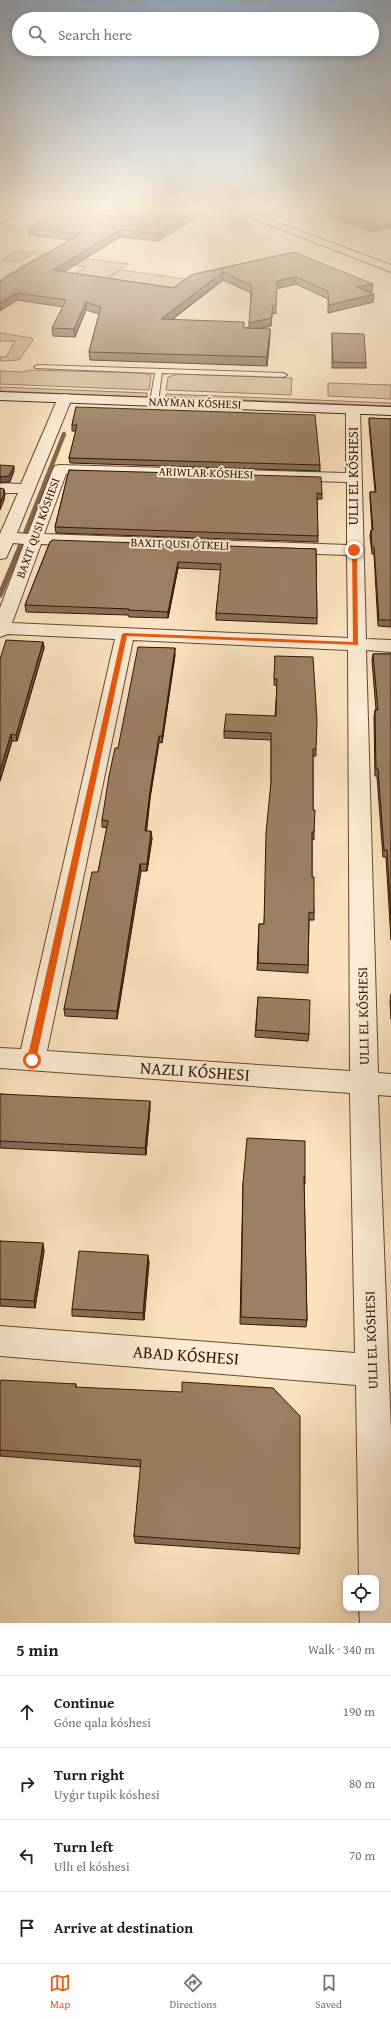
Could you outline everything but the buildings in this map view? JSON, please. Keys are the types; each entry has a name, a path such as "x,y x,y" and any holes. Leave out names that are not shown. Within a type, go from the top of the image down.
{"street":[{"name":"NAYMAN KÓSHESI","path":"0,396 391,411"},
{"path":"0,554 65,398"},
{"path":"353,410 354,550 364,1083 372,1370 382,1424 378,1623"},
{"path":"353,478 60,469 0,629 391,646"},
{"path":"0,488 26,489"},
{"path":"7,538 354,550"},
{"path":"32,1060 125,634"},
{"path":"0,1058 391,1084"},
{"name":"ABAD KÓSHESI","path":"0,1341 372,1370"}],"lane":[{"path":"38,368 283,375"},
{"path":"154,402 159,371"}],"shaded area":[{"path":"122,284 179,284 169,291"},
{"path":"0,333 32,338 33,340 19,360 0,361 0,357 6,357 15,341 0,341"},
{"path":"30,370 142,373 151,375 149,390 0,384 0,371 23,372"},
{"path":"178,374 292,378 291,395 166,390 168,377"},
{"path":"328,383 391,385 391,399 328,396"},
{"path":"0,387 147,393 147,397 0,391"},
{"path":"166,394 391,403 391,406 166,397"}],"waterway":[{"path":"44,485 64,434"},
{"path":"26,532 45,484"},
{"path":"0,595 21,545"}],"route":[{"path":"32,1060 125,634 356,644 354,550"}]}
